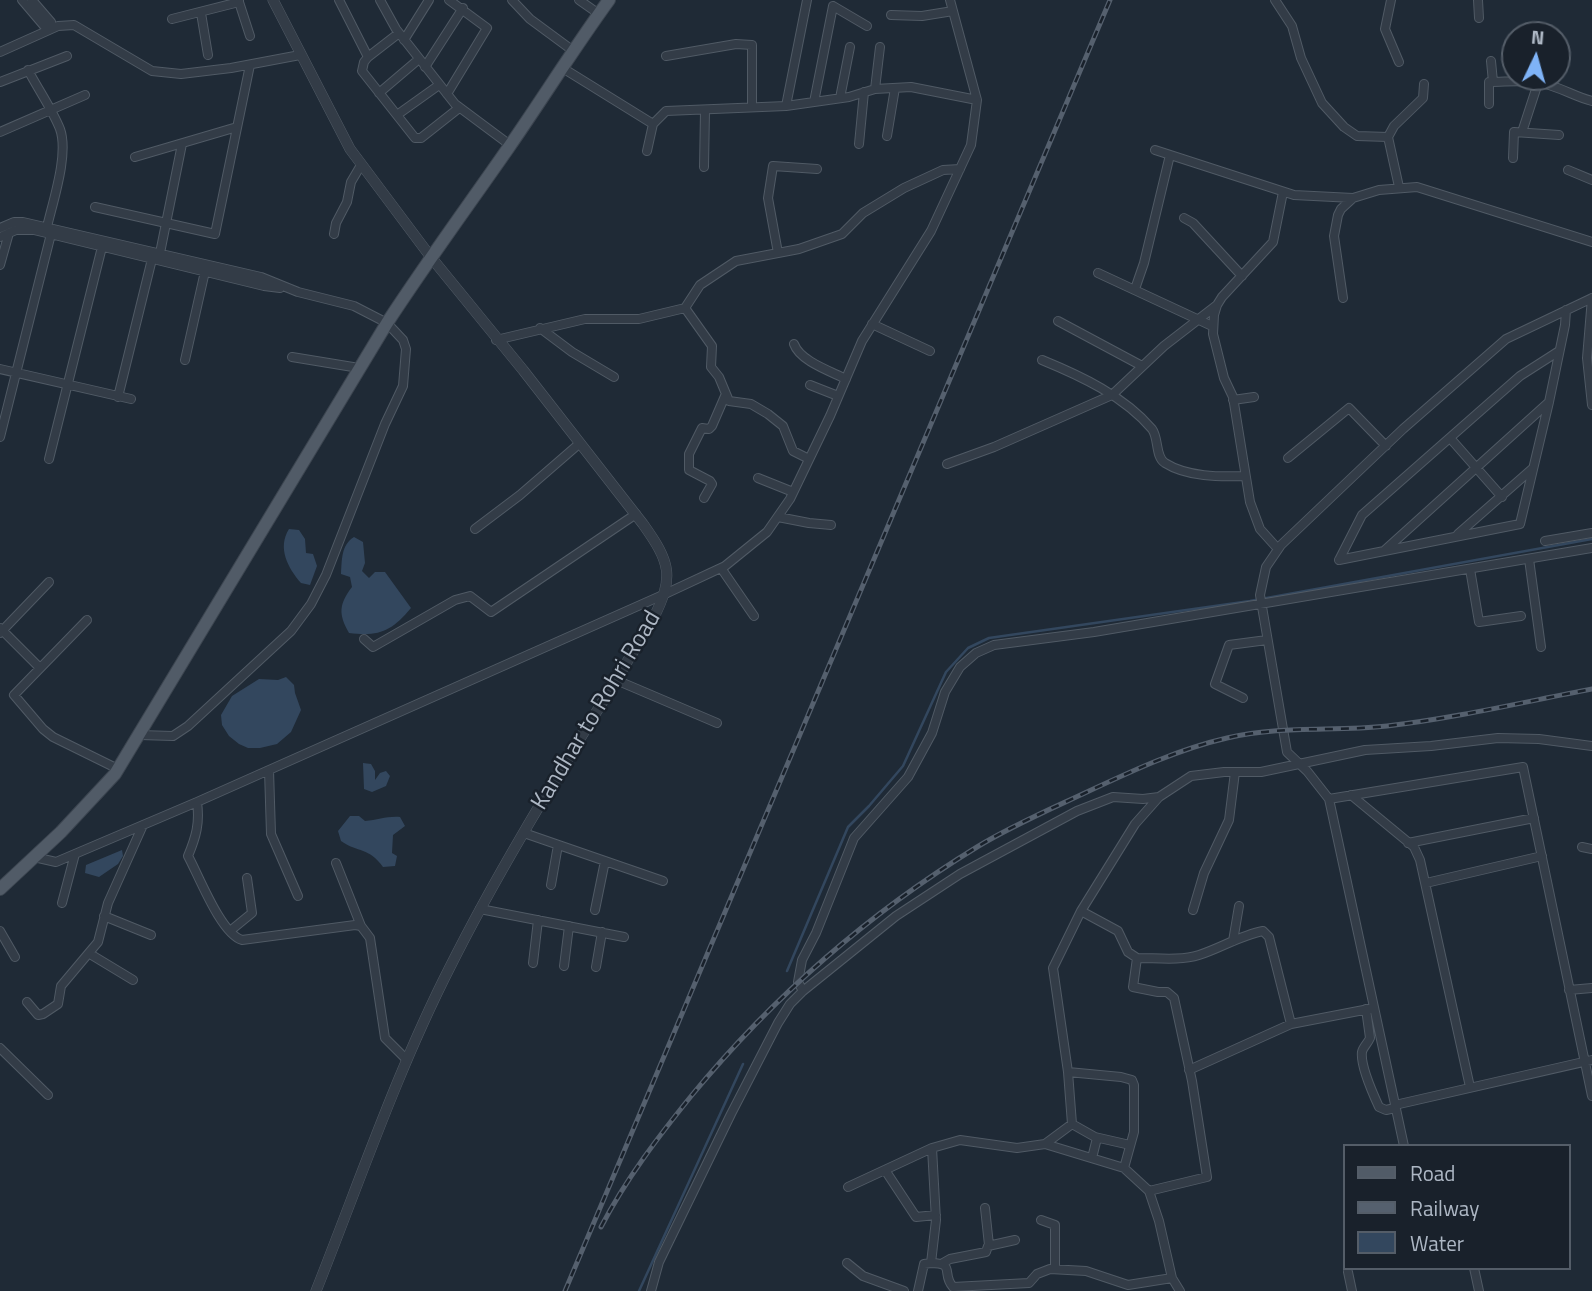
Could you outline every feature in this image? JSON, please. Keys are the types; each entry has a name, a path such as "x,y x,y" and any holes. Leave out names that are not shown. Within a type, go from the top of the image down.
{"main road":[{"path":"0,889 61,832 118,769 387,323 430,256 609,0"}],"street":[{"path":"22,0 45,27 51,22 32,0"},
{"name":"Kandhar to Rohri Road","path":"273,0 350,149 430,256 636,514 660,548 667,572 665,594 480,909 448,970 407,1060 316,1291"},
{"path":"339,0 368,57"},
{"path":"380,0 401,36 459,108 510,145"},
{"path":"429,0 401,36 368,57 362,71 418,138 459,108"},
{"path":"447,94 487,28 449,0"},
{"path":"512,0 530,19 572,50"},
{"path":"579,0 599,14"},
{"path":"786,107 807,0"},
{"path":"34,858 56,862 197,803 721,568 767,532 793,492 862,341 931,231 971,145 977,100 950,0"},
{"path":"1275,0 1292,26 1301,58 1322,103 1344,127 1357,136 1388,136"},
{"path":"1391,0 1385,29 1399,62"},
{"path":"1478,0 1479,18"},
{"path":"172,19 239,1 250,36"},
{"path":"814,102 833,6 867,26"},
{"path":"425,67 463,8"},
{"path":"891,15 922,16 953,11"},
{"path":"201,13 208,55"},
{"path":"0,52 58,26 74,25 152,71 181,74 300,55"},
{"path":"666,56 736,44 752,45 752,107"},
{"path":"840,98 850,47"},
{"path":"875,89 880,47"},
{"path":"0,82 66,56"},
{"path":"379,93 419,59"},
{"path":"1491,61 1493,82"},
{"path":"95,207 215,234 250,65"},
{"path":"561,67 653,124"},
{"path":"0,437 49,231 62,144 60,130 27,70"},
{"path":"1489,104 1489,82 1501,82"},
{"path":"1399,187 1388,136 1394,126 1423,97 1424,84"},
{"path":"397,115 439,85"},
{"path":"647,151 653,124 666,111 786,107 875,89 911,87 977,100"},
{"path":"887,136 895,88"},
{"path":"1522,132 1535,91"},
{"path":"1568,91 1592,101"},
{"path":"859,144 864,92"},
{"path":"0,132 85,94"},
{"path":"704,167 705,111"},
{"path":"135,158 237,127"},
{"path":"1513,158 1514,132 1559,135"},
{"path":"118,397 166,222 182,144"},
{"path":"1155,150 1294,195 1353,198"},
{"path":"1135,289 1144,263 1170,155"},
{"path":"334,234 336,223 347,202 351,182 361,164"},
{"path":"779,253 768,198 773,166 817,169"},
{"path":"496,340 585,319 639,319 685,308 700,285 736,261 799,249 842,234 863,213 904,188 943,170 960,170"},
{"path":"1568,170 1592,180"},
{"path":"1343,298 1334,236 1341,209 1362,194 1399,187 1417,187 1592,242"},
{"path":"947,464 994,447 1112,395 1196,319 1217,305 1273,242 1283,192"},
{"path":"1184,218 1193,223 1242,276"},
{"path":"0,228 14,222 23,222 49,231 205,268 261,277 286,288 354,306 387,323 404,340 406,349 403,386 385,424 326,575 311,604 291,631 188,726 173,736 140,735"},
{"path":"0,237 23,229 49,231"},
{"path":"0,265 9,233"},
{"path":"49,459 103,244"},
{"path":"186,360 205,268"},
{"path":"1098,273 1212,327"},
{"path":"1404,1144 1370,1009 1329,799 1287,752 1260,600 1266,567 1279,549 1386,446 1506,339 1592,298 1592,405"},
{"path":"1217,305 1212,327 1224,378 1233,400 1254,516 1263,533 1279,549"},
{"path":"685,308 712,346 711,367 719,377 725,396 733,402 751,404 768,414 783,426 793,451 809,459"},
{"path":"1559,351 1520,376 1362,515 1339,560 1520,524 1549,402 1565,325 1566,310"},
{"path":"1058,321 1142,366"},
{"path":"872,324 930,351"},
{"path":"540,328 572,352 614,377"},
{"path":"794,344 796,349 810,360 846,379"},
{"path":"292,357 359,369"},
{"path":"1042,360 1112,395 1147,423 1155,433 1160,459 1164,463 1192,473 1221,477 1245,476"},
{"path":"0,369 131,400"},
{"path":"810,385 838,396"},
{"path":"704,498 712,484 689,470 689,454 702,428 709,429 712,426 725,396"},
{"path":"1233,400 1254,397"},
{"path":"1384,551 1549,402"},
{"path":"1289,458 1349,408 1386,446"},
{"path":"1450,438 1502,497"},
{"path":"475,529 520,495 580,443"},
{"path":"1455,536 1533,469"},
{"path":"758,478 793,492"},
{"path":"363,639 373,647 455,600 470,596 491,611 636,514"},
{"path":"778,517 831,525"},
{"path":"1545,541 1592,533"},
{"path":"803,991 798,982 802,960 816,933 854,838 908,777 932,733 945,692 960,667 976,653 993,645 1094,632 1260,600 1592,548"},
{"path":"1529,559 1541,648"},
{"path":"721,568 754,616"},
{"path":"1470,569 1479,622 1521,616"},
{"path":"39,667 1,630 49,582"},
{"path":"87,620 14,695 53,737 118,769"},
{"path":"1243,698 1214,684 1229,645 1267,640"},
{"path":"616,680 717,723"},
{"path":"1072,1124 1068,1072 1053,968 1081,911 1135,824 1159,797 1191,776 1261,772 1365,750 1431,747 1498,738 1539,739 1592,746"},
{"path":"1329,799 1523,767 1569,990 1588,1060 1592,1096"},
{"path":"269,770 271,834 298,897"},
{"path":"1193,910 1204,873 1229,820 1235,772"},
{"path":"1351,795 1414,848 1420,860 1470,1087"},
{"path":"651,1291 659,1262 731,1114 778,1023 790,1004 803,991 910,905 960,874 1077,811 1113,797 1159,797"},
{"path":"197,803 199,820 188,856 208,896 209,904 234,938 242,940 361,926"},
{"path":"1408,843 1534,818"},
{"path":"27,1002 38,1015 58,1004 61,986 98,942 108,903 143,825"},
{"path":"524,833 663,881"},
{"path":"551,885 558,845"},
{"path":"1582,847 1592,849"},
{"path":"62,903 75,854"},
{"path":"1426,883 1542,856"},
{"path":"595,910 605,861"},
{"path":"336,863 361,926 370,938 385,1038 407,1060"},
{"path":"230,931 252,912 247,878"},
{"path":"1233,941 1239,906"},
{"path":"480,909 624,937"},
{"path":"1081,911 1118,931 1128,952 1137,958 1197,956 1263,931 1269,937 1291,1024"},
{"path":"104,916 150,935"},
{"path":"533,963 538,920"},
{"path":"564,965 569,926"},
{"path":"0,931 15,957"},
{"path":"596,967 602,932"},
{"path":"90,954 132,980"},
{"path":"1137,958 1132,987 1167,992 1174,998 1207,1177 1149,1191"},
{"path":"1569,990 1592,988"},
{"path":"1189,1070 1291,1024 1370,1009"},
{"path":"1370,1009 1370,1038 1362,1055 1379,1107 1387,1110 1470,1087 1588,1060"},
{"path":"0,1048 48,1095"},
{"path":"1068,1072 1132,1080 1133,1132 1124,1168"},
{"path":"1072,1124 1097,1138 1130,1145"},
{"path":"1045,1144 1072,1124"},
{"path":"1092,1158 1097,1138"},
{"path":"848,1187 932,1148 960,1140 1017,1148 1045,1144 1124,1168 1149,1191 1172,1278 1180,1291"},
{"path":"931,1263 936,1215 932,1148"},
{"path":"885,1170 916,1217 936,1215"},
{"path":"918,1291 924,1264 943,1263 950,1259 986,1252 989,1245 985,1208"},
{"path":"1041,1220 1055,1225 1055,1269"},
{"path":"989,1245 1015,1240"},
{"path":"847,1263 863,1276 904,1291"},
{"path":"943,1263 949,1284 953,1287 1029,1283 1044,1269 1086,1271 1128,1285 1172,1278"},
{"path":"1474,1270 1479,1291"},
{"path":"1348,1272 1352,1291"}],"water":[{"path":"289,529 299,530 305,539 306,553 313,554 317,566 310,585 301,583 286,558 284,543"},
{"path":"354,537 363,542 365,563 362,571 369,578 375,572 385,572 411,608 398,622 377,633 349,633 343,620 342,604 352,587 350,577 341,574 342,558 344,549"},
{"path":"286,677 294,685 301,710 291,732 277,744 260,748 248,748 229,736 222,725 221,715 232,696 259,679 278,680"},
{"path":"363,763 371,764 375,771 375,780 380,773 386,771 390,776 386,786 372,792 364,789"},
{"path":"350,816 359,816 365,821 400,817 405,826 393,835 392,853 397,856 395,866 383,867 373,856 341,841 338,831"},
{"path":"122,850 123,856 118,864 99,877 85,873 86,865"}],"waterway":[{"path":"787,971 848,827 903,766 946,672 968,648 989,638 1250,601 1592,539"},
{"path":"639,1291 743,1064"}],"railway":[{"path":"565,1291 1110,0"},
{"path":"601,1227 632,1175 679,1111 723,1059 789,991 824,959 898,900 1004,832 1140,768 1174,754 1227,738 1268,731 1367,728 1413,723 1592,689"}]}
